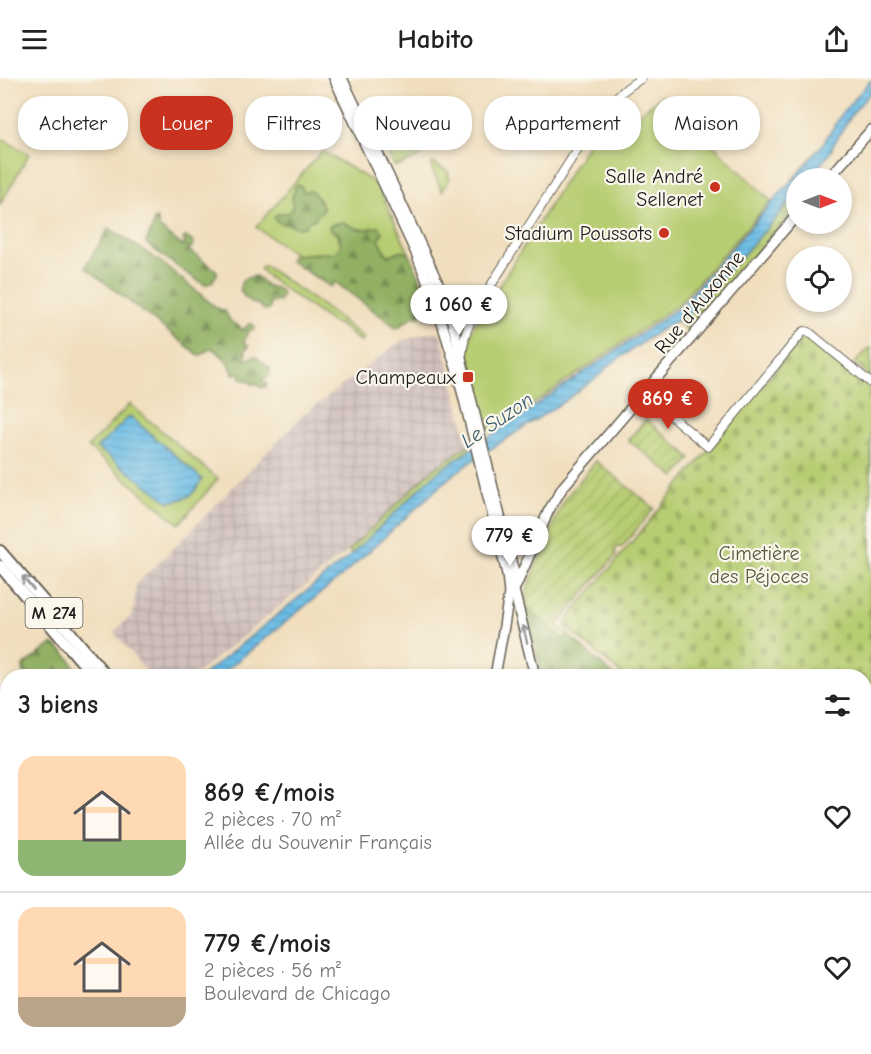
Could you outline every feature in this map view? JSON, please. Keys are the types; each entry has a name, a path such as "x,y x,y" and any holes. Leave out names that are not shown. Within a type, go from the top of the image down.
{"highway":[{"name":"M 274","path":"0,551 100,669"},
{"name":"M 274","path":"0,566 88,669"}],"main road":[{"path":"334,78 420,262 441,318 515,577 514,591"},
{"path":"342,78 443,294 462,360 477,440"},
{"path":"838,168 871,130"},
{"name":"Rue d'Auxonne","path":"504,626 514,591 530,553 549,510 563,487 786,228"},
{"path":"441,318 451,317"},
{"path":"482,459 507,574 508,593 496,669"},
{"path":"500,548 505,555 533,669"},
{"path":"509,555 521,558 530,553"}],"street":[{"path":"462,360 465,335 488,290 598,118 616,96 641,78"},
{"path":"420,262 451,317 459,323 471,320"},
{"path":"451,317 468,314 488,290"},
{"path":"441,318 449,329 462,360"},
{"path":"645,394 708,447 805,331 871,383"}],"shaded area":[{"path":"434,331 441,334 468,445 431,471 349,550 202,669 144,669 114,632 133,614 136,584 303,415 401,341"}],"green space":[{"path":"653,103 653,150 718,150 771,201 679,304 492,432 489,426 483,425 473,388 469,351 474,326 584,150 641,150 641,112"},
{"path":"0,138 18,150 29,154 0,205"},
{"path":"387,150 425,150 421,156 394,166"},
{"path":"322,151 377,184 409,253 400,251 388,256 373,228 354,228 343,222 333,231 338,235 341,245 335,253 296,255 256,227"},
{"path":"433,163 449,172 450,179 442,191 431,166"},
{"path":"297,185 301,186 304,192 310,190 314,193 323,206 323,210 304,227 297,228 274,218 277,214 290,211 292,196"},
{"path":"786,207 786,219 688,331 676,321 690,314"},
{"path":"156,219 159,227 180,244 185,245 183,239 186,237 193,242 194,246 189,248 190,251 217,271 212,282 205,285 148,245 146,242"},
{"path":"343,222 361,229 379,227 383,232 379,239 388,256 400,251 409,253 430,304 418,317 414,316 397,328 335,282 331,287 290,261 291,256 296,255 335,253 341,245 338,235 329,228 330,225"},
{"path":"109,228 161,262 217,308 225,311 231,322 243,330 249,324 253,324 254,329 248,331 244,342 248,345 245,349 245,360 255,356 270,368 270,375 262,380 267,384 266,387 261,388 257,384 252,384 241,378 240,373 233,374 225,359 211,348 200,356 85,267"},
{"path":"262,266 323,306 364,338 362,341 268,277 260,269"},
{"path":"255,276 265,285 278,289 282,293 279,301 269,302 268,310 251,302 241,291 243,279"},
{"name":"Cimetière des Péjoces","path":"803,337 808,337 871,390 871,669 616,669 566,627 565,622"},
{"path":"871,348 871,377 855,363"},
{"path":"130,404 218,479 179,524 88,447"},
{"path":"646,419 691,458 675,477 628,440"},
{"path":"468,445 469,450 435,474 352,554 349,550 431,471"},
{"path":"596,461 654,508 622,547 617,547 616,555 557,625 568,635 564,640 527,608 526,599 529,584 564,500"},
{"path":"509,529 528,540 521,552 514,549"},
{"path":"527,608 563,640 568,635 607,669 540,669"},
{"path":"52,644 70,659 74,669 23,669 23,666"}],"water":[{"name":"Le Suzon","path":"871,80 871,92 852,114 829,154 818,168 803,168 822,145 843,112"},
{"name":"Le Suzon","path":"786,187 786,207 690,314 665,327 604,369 605,371 565,401 449,478 342,576 228,669 211,669 352,554 435,474 681,306"},
{"path":"130,416 202,479 190,496 169,502 97,448"}],"place":[{"name":"Salle André Sellenet","path":"715,187"},
{"name":"Stadium Poussots","path":"664,233"},
{"name":"Champeaux","path":"468,377"}]}
